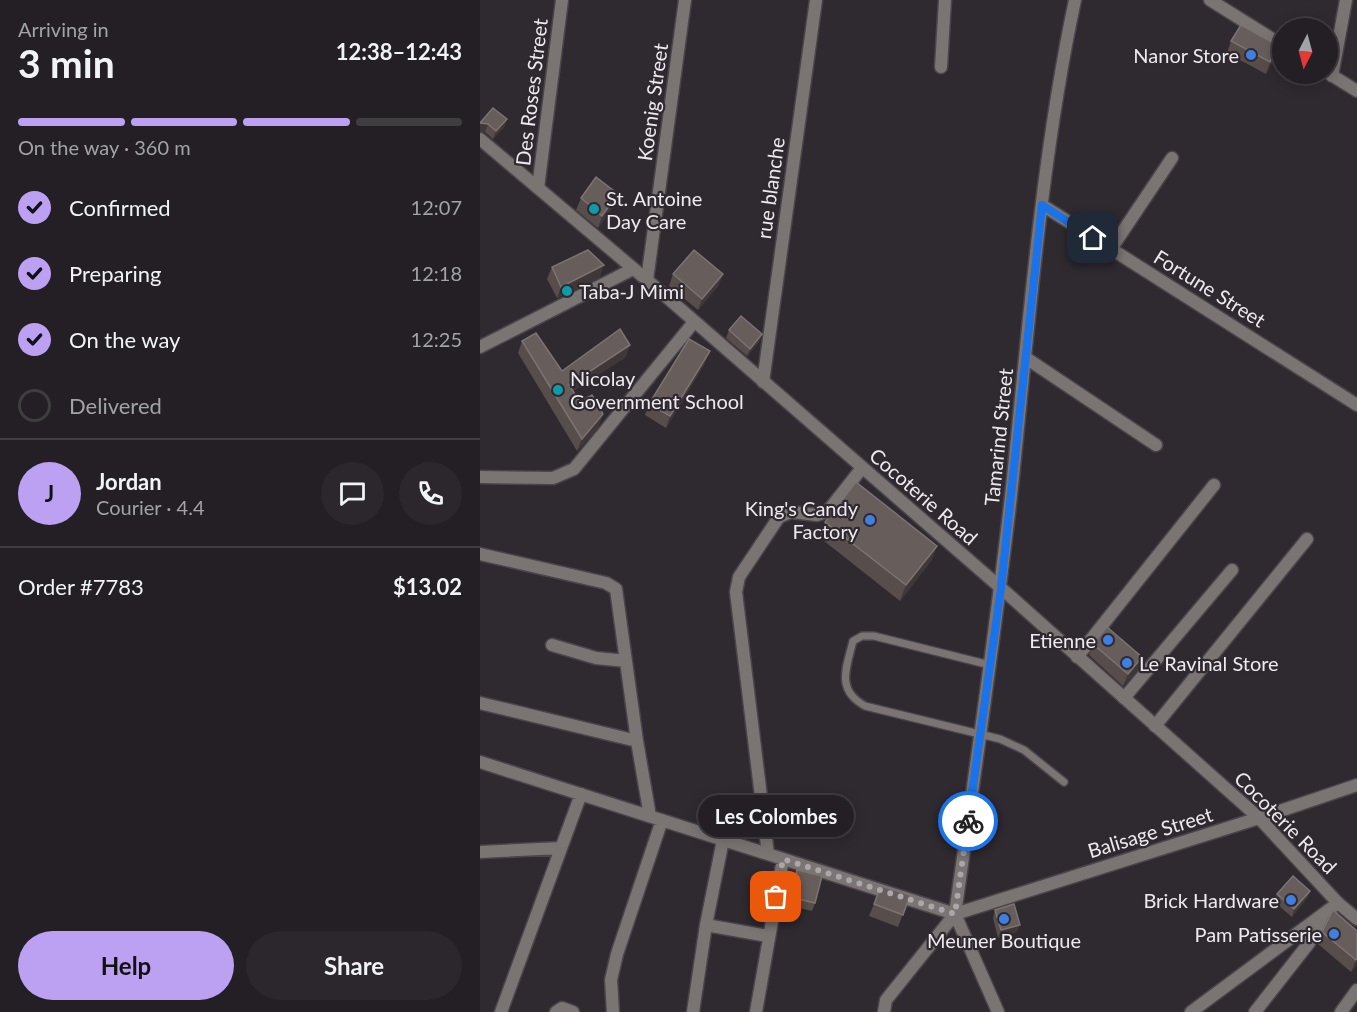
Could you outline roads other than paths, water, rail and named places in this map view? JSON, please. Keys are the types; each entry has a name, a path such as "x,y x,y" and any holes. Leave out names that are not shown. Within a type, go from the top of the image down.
{"street":[{"name":"Des Roses Street","path":"538,188 562,0"},
{"name":"Koenig Street","path":"646,280 686,0"},
{"name":"rue blanche","path":"763,382 816,0"},
{"path":"941,67 945,0"},
{"name":"Tamarind Street","path":"955,914 1001,588 1042,205 1062,62 1075,0"},
{"path":"1210,0 1272,39"},
{"path":"1338,37 1346,0"},
{"path":"1338,79 1357,91"},
{"name":"Cocoterie Road","path":"480,138 1001,588 1259,818 1338,903 1357,919"},
{"path":"1111,249 1172,158"},
{"name":"Fortune Street","path":"1042,205 1357,405"},
{"path":"480,346 633,269"},
{"path":"480,477 553,478 574,469 694,322"},
{"path":"1026,358 1156,445"},
{"path":"768,854 736,592 739,577 779,517 791,512 817,515 828,511 862,468"},
{"path":"1077,657 1214,485"},
{"path":"1155,726 1307,539"},
{"path":"480,554 612,585 616,589 637,741 656,818 611,980 613,1012"},
{"path":"1124,698 1232,570"},
{"path":"552,645 596,658 626,661"},
{"path":"480,703 637,741"},
{"path":"480,762 955,914 998,1012"},
{"name":"Balisage Street","path":"955,914 1259,818 1357,784"},
{"path":"501,1012 581,794"},
{"path":"693,1012 706,925 723,840"},
{"path":"480,852 561,848"},
{"path":"756,1012 783,859"},
{"path":"1191,1012 1338,903"},
{"path":"1255,1012 1309,943 1324,913"},
{"path":"884,1012 886,1000 955,914"},
{"path":"706,925 768,936"},
{"path":"1341,1012 1357,990"},
{"path":"556,1012 562,1008 573,1012"}],"lane":[{"path":"990,665 874,636 862,636 853,641 845,670 847,690 856,701 866,706 1000,739 1024,750 1064,782"}],"place":[{"name":"Nanor Store","path":"1251,55"},
{"name":"St. Antoine Day Care","path":"594,209"},
{"name":"Taba-J Mimi","path":"567,291"},
{"name":"Nicolay Government School","path":"558,390"},
{"name":"King's Candy Factory","path":"870,520"},
{"name":"Etienne","path":"1108,640"},
{"name":"Le Ravinal Store","path":"1127,663"},
{"name":"Les Colombes","path":"776,897"},
{"name":"Brick Hardware","path":"1291,900"},
{"name":"Meuner Boutique","path":"1004,919"},
{"name":"Pam Patisserie","path":"1334,934"}]}
